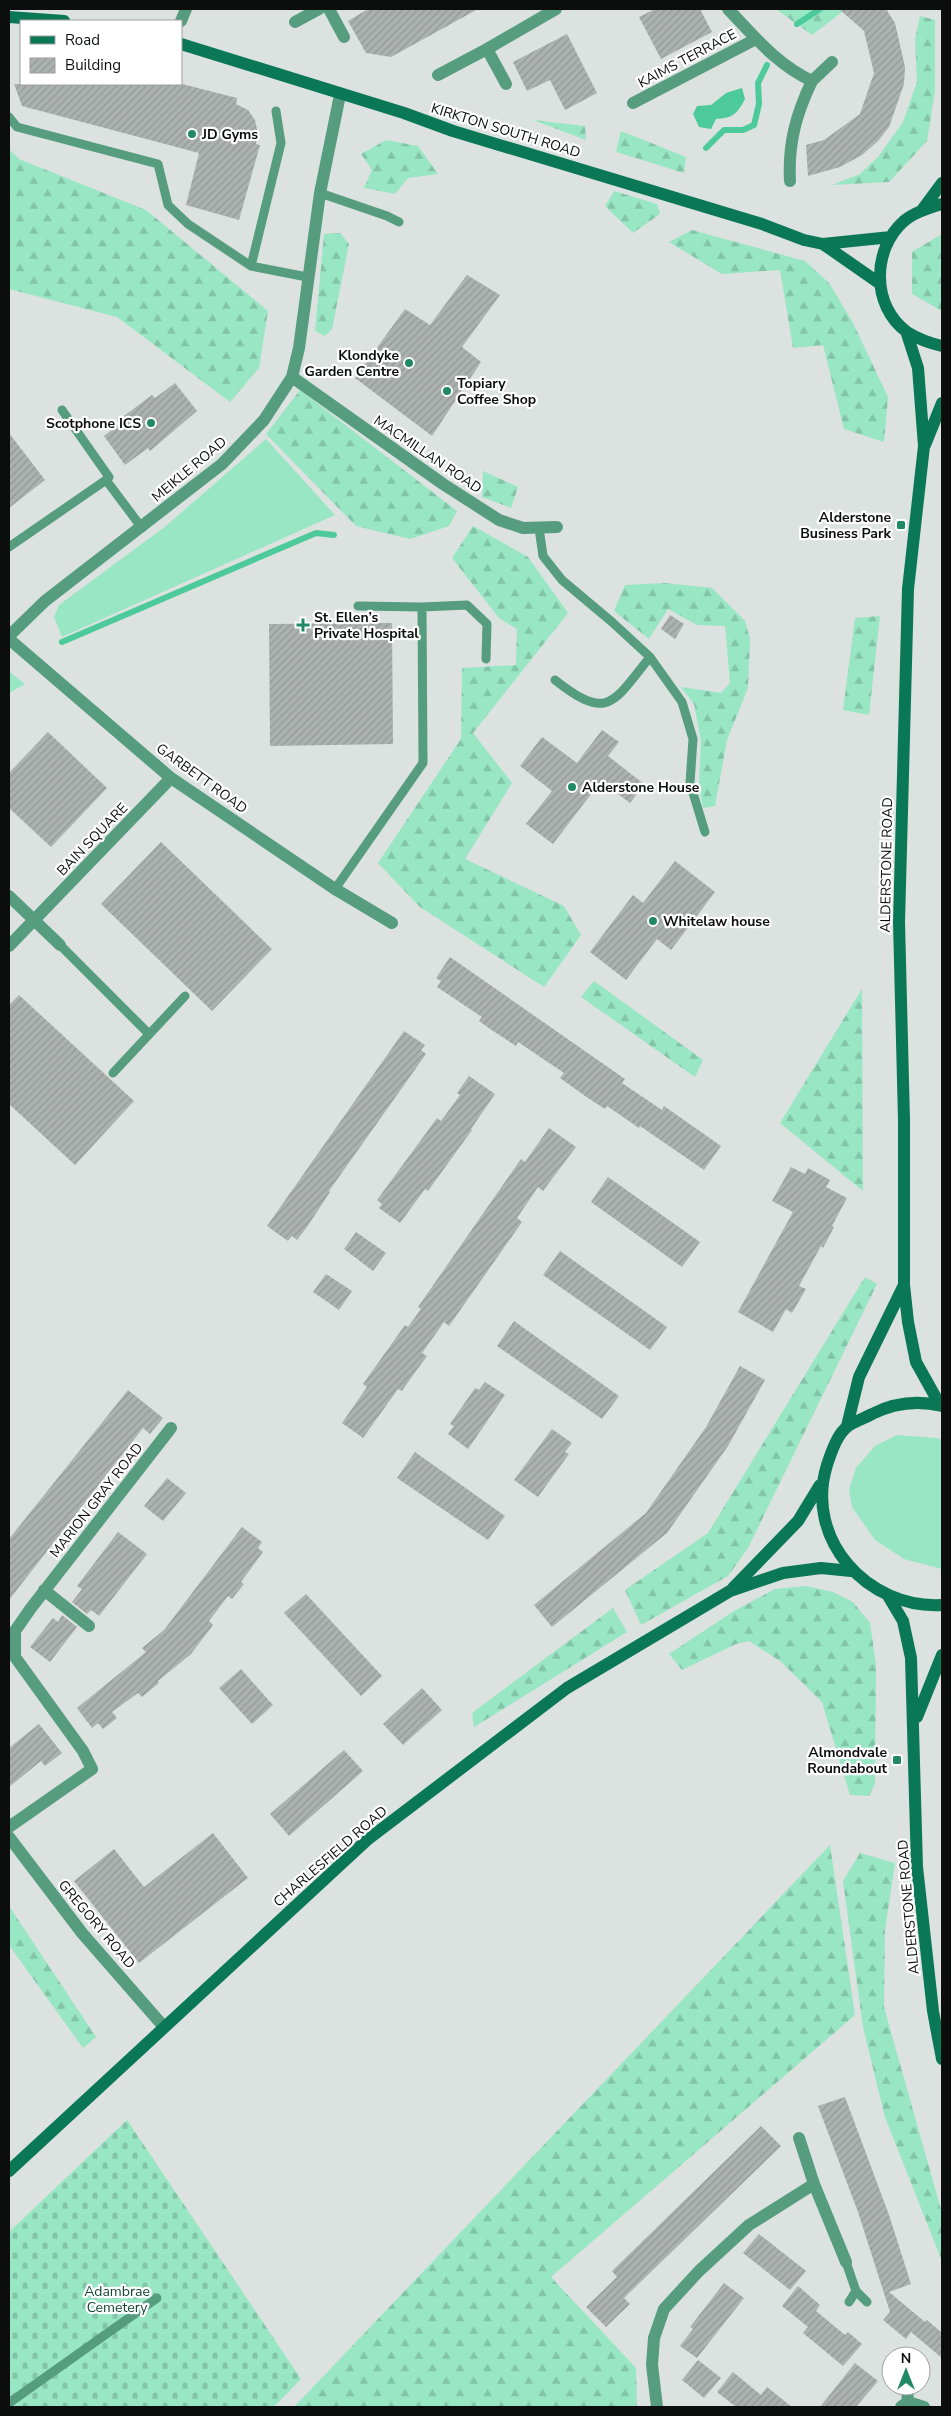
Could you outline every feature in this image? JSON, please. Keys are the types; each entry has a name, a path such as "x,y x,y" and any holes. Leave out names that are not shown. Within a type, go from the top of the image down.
{"street":[{"path":"295,22 319,9"},
{"path":"329,9 344,37"},
{"path":"438,75 488,50 556,9"},
{"name":"KAIMS TERRACE","path":"728,9 786,68 812,81"},
{"path":"9,17 50,20"},
{"name":"KAIMS TERRACE","path":"633,103 756,39"},
{"name":"KIRKTON SOUTH ROAD","path":"182,44 823,244 879,283"},
{"path":"488,50 506,84"},
{"path":"790,181 792,136 801,105 812,81 832,62"},
{"name":"MEIKLE ROAD","path":"9,638 45,600 142,528 222,464 264,420 292,377 299,348 307,277 320,193 340,95"},
{"path":"922,210 942,182"},
{"path":"942,204 922,210 904,221 891,236 881,259 879,283 884,301 893,317 906,331 923,341 942,346"},
{"name":"KIRKTON SOUTH ROAD","path":"823,244 891,236"},
{"name":"ALDERSTONE ROAD","path":"906,331 918,368 924,446 908,589 899,922 904,1120 904,1286 908,1322 916,1362 941,1405"},
{"name":"MACMILLAN ROAD","path":"292,377 443,484 499,520 523,528 558,528"},
{"name":"ALDERSTONE ROAD","path":"924,446 942,403"},
{"name":"GARBETT ROAD","path":"9,638 171,778 335,889 392,922"},
{"name":"BAIN SQUARE","path":"9,946 171,778"},
{"path":"9,896 60,945"},
{"name":"ALDERSTONE ROAD","path":"847,1426 859,1378 904,1286"},
{"path":"941,1405 910,1402 883,1408 847,1426 832,1450 821,1484 821,1505 825,1525 831,1539 851,1571 887,1594 912,1602 942,1605"},
{"name":"MARION GRAY ROAD","path":"9,1826 92,1769 83,1751 15,1657 15,1631 44,1590 171,1428"},
{"name":"CHARLESFIELD ROAD","path":"730,1591 798,1522 821,1484"},
{"name":"CHARLESFIELD ROAD","path":"9,2171 367,1840 567,1688 730,1591 782,1573 821,1568 851,1571"},
{"path":"44,1590 89,1626"},
{"name":"ALDERSTONE ROAD","path":"887,1594 903,1622 912,1658 917,1867 933,2011 942,2059"},
{"name":"ALDERSTONE ROAD","path":"915,1722 942,1655"},
{"name":"GREGORY ROAD","path":"9,1837 82,1933 164,2027"},
{"path":"799,2138 814,2184 846,2262"},
{"path":"657,2407 652,2365 654,2338 664,2309 699,2272 750,2225 814,2184"},
{"path":"904,2404 924,2407"}],"lane":[{"path":"251,266 281,143 276,111"},
{"path":"9,116 17,128 158,164 168,205 188,224 251,266 307,277"},
{"path":"320,193 399,222"},
{"path":"9,547 109,477 62,410"},
{"path":"106,480 142,528"},
{"path":"539,528 543,556 562,580 650,657 682,702 693,739 690,783 705,832"},
{"path":"358,606 422,607 467,605 487,624 486,659"},
{"path":"335,889 423,764 422,607"},
{"path":"555,680 578,698 592,704 608,702 620,694 650,657"},
{"path":"60,945 149,1034"},
{"path":"113,1072 185,996"},
{"path":"846,2262 856,2291 867,2302"},
{"path":"849,2302 856,2291"},
{"path":"9,2403 157,2298"}],"green space":[{"path":"776,9 846,9 812,35"},
{"path":"920,16 935,20 935,91 927,141 889,182 832,185 860,174 878,157 903,122 917,82 915,39"},
{"path":"533,120 585,126 586,140"},
{"path":"621,131 686,157 684,173 616,152"},
{"path":"386,140 418,146 438,174 408,178 395,194 364,188 372,170 361,154"},
{"path":"9,149 19,159 146,210 268,311 259,368 230,402 117,317 9,289"},
{"path":"614,191 657,204 660,214 633,233 605,206"},
{"path":"692,230 805,261 829,283 852,321 888,397 884,442 844,429 823,345 793,348 780,270 722,274 669,242"},
{"path":"340,233 349,244 332,329 325,336 315,331 324,234"},
{"path":"942,234 942,311 912,294 912,252"},
{"path":"300,390 457,511 449,526 410,539 356,526 266,434"},
{"path":"266,439 335,515 62,637 54,617 59,605 166,526"},
{"path":"483,471 518,487 511,508 482,497"},
{"path":"473,526 528,557 568,613 473,733 512,783 465,859 564,906 581,935 544,987 420,907 378,863 461,739 462,668 516,665 517,629 499,618 452,558"},
{"path":"665,583 712,588 745,621 750,639 748,688 727,740 715,806 703,808 699,786 701,741 694,704 681,687 721,693 730,683 725,626 697,625 668,609 649,639 614,611 625,585"},
{"path":"880,616 869,715 843,710 855,618"},
{"path":"9,673 25,684 9,693"},
{"path":"594,981 703,1060 695,1077 581,997"},
{"path":"862,989 863,1191 780,1123"},
{"path":"865,1277 877,1284 748,1548 728,1576 641,1625 625,1590 708,1533"},
{"path":"897,1435 942,1440 942,1569 904,1559 875,1540 852,1507 849,1490 856,1468 875,1446"},
{"path":"806,1586 833,1592 853,1602 870,1623 876,1664 875,1784 869,1796 850,1795 822,1702 780,1661 749,1641 736,1644 682,1670 669,1654 734,1611 775,1589"},
{"path":"613,1608 627,1632 474,1727 472,1713"},
{"path":"830,1845 855,2015 551,2277 636,2368 637,2407 294,2407"},
{"path":"860,1853 895,1863 885,1930 884,2007 942,2213 942,2261 885,2117 863,2027 843,1881"},
{"path":"9,1906 96,2037 83,2048 9,1945"},
{"name":"Adambrae Cemetery","path":"127,2120 301,2379 274,2407 9,2407 9,2232"}],"shaded area":[{"path":"742,88 745,99 737,112 727,118 716,119 711,129 699,127 693,114 697,106 711,105 726,93"}],"building":[{"path":"368,9 478,9 391,57 366,53 348,21"},
{"path":"655,9 700,9 712,32 661,59 639,17"},
{"path":"839,9 886,9 895,23 905,67 904,84 889,127 878,141 862,155 840,167 808,176 806,145 824,140 860,114 874,73 864,31"},
{"path":"567,34 597,93 565,110 550,80 527,91 513,62"},
{"name":"JD Gyms","path":"14,84 182,84 237,98 236,104 248,110 255,120 257,129 256,144 260,145 239,220 186,205 199,153 22,106"},
{"name":"Klondyke Garden Centre","path":"467,275 500,295 462,347 481,362 432,436 355,378 405,309 430,325"},
{"name":"Scotphone ICS","path":"175,383 197,411 150,451 148,448 125,465 104,436 126,419 124,416 152,395 155,398"},
{"path":"9,433 45,480 9,508"},
{"path":"670,615 684,624 675,639 661,629"},
{"path":"392,623 393,744 270,746 269,624"},
{"name":"Alderstone House","path":"602,730 619,742 608,756 644,784 630,803 601,781 553,844 526,824 552,791 520,766 542,737 577,763"},
{"path":"48,732 107,788 51,847 9,808 9,773"},
{"path":"161,842 272,949 212,1011 101,904"},
{"name":"Whitelaw house","path":"675,861 715,892 671,950 657,939 626,980 590,952 633,895 643,903"},
{"path":"450,957 625,1079 622,1083 662,1110 664,1106 721,1146 704,1170 640,1126 639,1128 607,1106 605,1109 588,1098 560,1078 564,1073 518,1042 516,1046 490,1029 479,1021 482,1017 437,987 441,981 436,978"},
{"path":"19,995 134,1101 75,1165 9,1104 9,1005"},
{"path":"404,1031 425,1045 421,1050 426,1054 329,1191 307,1227 297,1240 292,1236 288,1241 267,1226"},
{"path":"469,1076 495,1094 472,1130 428,1191 425,1189 400,1223 379,1208 382,1204 377,1200 437,1118 441,1121 460,1095 457,1093"},
{"path":"549,1128 576,1147 543,1191 538,1187 517,1218 522,1222 449,1326 444,1322 422,1353 427,1356 402,1391 398,1389 363,1438 342,1423 367,1387 363,1384 405,1325 408,1327 421,1309 418,1307 521,1159 525,1162"},
{"path":"791,1167 805,1174 808,1168 830,1180 826,1187 847,1198 823,1248 821,1246 799,1286 806,1289 792,1313 786,1309 773,1332 738,1312 793,1212 772,1201"},
{"path":"608,1177 700,1242 682,1267 591,1202"},
{"path":"356,1232 386,1253 373,1271 344,1249"},
{"path":"560,1251 667,1327 650,1350 543,1275"},
{"path":"326,1274 352,1291 339,1310 313,1292"},
{"path":"514,1321 619,1396 602,1419 497,1346"},
{"path":"740,1366 765,1380 728,1446 667,1533 552,1627 534,1605 646,1513 706,1427"},
{"path":"485,1382 505,1395 468,1449 448,1434 454,1426 450,1424 475,1388 479,1390"},
{"path":"128,1390 163,1418 150,1434 143,1428 9,1600 9,1539"},
{"path":"552,1429 572,1443 565,1452 569,1454 538,1497 514,1480"},
{"path":"415,1452 505,1516 488,1540 397,1478"},
{"path":"167,1478 186,1493 163,1521 144,1506"},
{"path":"242,1527 262,1542 258,1548 263,1552 241,1582 244,1584 232,1599 228,1596 209,1621 213,1625 191,1654 142,1697 138,1693 112,1712 117,1718 103,1729 98,1723 92,1728 77,1708 146,1652 142,1648 164,1630"},
{"path":"118,1532 147,1554 99,1616 91,1610 87,1614 72,1602 82,1589 77,1586"},
{"path":"306,1594 382,1676 361,1696 284,1613"},
{"path":"62,1615 77,1627 50,1662 30,1647 53,1618 58,1622"},
{"path":"241,1669 273,1705 252,1724 219,1688"},
{"path":"422,1688 442,1710 403,1745 383,1724"},
{"path":"39,1724 62,1753 45,1766 41,1761 9,1787 9,1748"},
{"path":"344,1750 363,1771 289,1836 270,1814"},
{"path":"213,1833 248,1878 139,1963 74,1881 114,1849 144,1887"},
{"path":"845,2097 889,2215 911,2284 889,2292 925,2322 927,2320 942,2333 942,2358 931,2349 931,2346 928,2346 911,2332 906,2339 883,2320 890,2312 858,2212 818,2106"},
{"path":"761,2126 781,2146 624,2298 630,2304 606,2327 586,2307 617,2277 612,2271"},
{"path":"759,2234 806,2271 790,2290 743,2253"},
{"path":"724,2283 744,2298 697,2358 680,2346 693,2329 690,2327"},
{"path":"798,2286 820,2305 816,2311 845,2335 848,2332 862,2344 843,2366 803,2333 808,2327 782,2306"},
{"path":"698,2360 721,2378 704,2398 682,2380"},
{"path":"855,2363 878,2381 856,2407 820,2407"},
{"path":"733,2372 761,2395 767,2387 792,2407 736,2407 717,2392"}],"waterway":[{"path":"797,24 820,9"},
{"path":"706,148 724,130 743,130 754,125 759,104 758,83 767,65"},
{"path":"62,642 316,533 334,535"}],"place":[{"name":"JD Gyms","path":"192,134"},
{"name":"Klondyke Garden Centre","path":"409,363"},
{"name":"Topiary Coffee Shop","path":"447,391"},
{"name":"Scotphone ICS","path":"151,423"},
{"name":"Alderstone Business Park","path":"901,525"},
{"name":"St. Ellen’s Private Hospital","path":"303,625"},
{"name":"Alderstone House","path":"572,787"},
{"name":"Whitelaw house","path":"653,921"},
{"name":"Almondvale Roundabout","path":"897,1760"}]}
